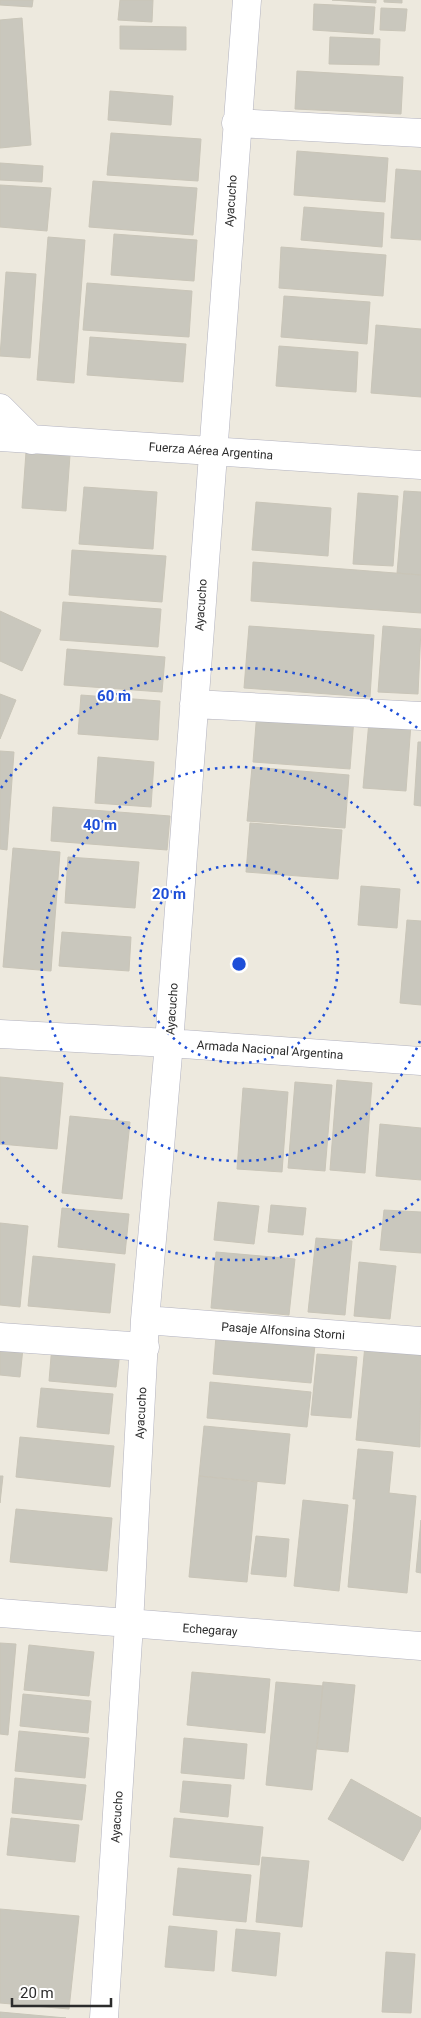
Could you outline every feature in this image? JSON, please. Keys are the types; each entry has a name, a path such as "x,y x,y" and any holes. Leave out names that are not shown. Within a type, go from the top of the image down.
{"street":[{"name":"Ayacucho","path":"104,2018 129,1624 145,1320 169,1043 236,123 247,0"},
{"path":"236,123 421,133"},
{"path":"0,408 32,440"},
{"name":"Fuerza Aérea Argentina","path":"0,437 421,465"},
{"path":"194,704 421,716"},
{"name":"Armada Nacional Argentina","path":"0,1034 169,1043 421,1061"},
{"name":"Pasaje Alfonsina Storni","path":"145,1320 421,1341"},
{"path":"0,1337 145,1347"},
{"name":"Echegaray","path":"0,1613 421,1646"}],"building":[{"path":"0,0 33,0 32,7 0,5"},
{"path":"120,0 153,0 152,22 118,20"},
{"path":"332,0 376,0 376,3"},
{"path":"384,0 402,0 402,3 384,2"},
{"path":"314,4 375,7 373,34 313,30"},
{"path":"381,8 407,9 405,31 380,30"},
{"path":"22,18 31,145 0,148 0,20"},
{"path":"120,26 186,27 186,50 120,49"},
{"path":"330,37 380,39 379,65 329,64"},
{"path":"297,71 403,77 401,114 295,109"},
{"path":"110,91 173,96 171,125 108,120"},
{"path":"111,133 201,139 198,181 107,175"},
{"path":"297,151 388,158 385,202 294,195"},
{"path":"0,163 43,166 42,182 0,180"},
{"path":"396,169 421,171 421,240 391,238"},
{"path":"93,181 197,188 193,235 89,227"},
{"path":"0,185 51,188 47,231 0,227"},
{"path":"304,207 384,213 382,247 301,240"},
{"path":"114,234 197,240 194,281 111,275"},
{"path":"48,237 85,240 74,383 37,380"},
{"path":"281,247 386,255 383,296 279,288"},
{"path":"6,272 36,274 30,358 0,356"},
{"path":"87,283 192,291 189,337 83,330"},
{"path":"284,296 370,302 367,344 281,337"},
{"path":"376,325 421,329 421,397 371,393"},
{"path":"90,337 186,344 183,382 87,375"},
{"path":"279,346 358,352 356,392 276,386"},
{"path":"26,452 70,455 66,511 22,508"},
{"path":"84,487 157,492 153,549 79,544"},
{"path":"404,491 421,492 421,575 397,573"},
{"path":"358,493 398,496 393,566 353,564"},
{"path":"256,502 331,508 328,556 252,550"},
{"path":"72,550 166,556 162,602 69,595"},
{"path":"253,562 421,575 421,613 251,601"},
{"path":"63,602 161,609 158,647 60,640"},
{"path":"0,611 41,630 22,671 0,661"},
{"path":"249,626 374,635 370,697 244,688"},
{"path":"383,626 421,629 418,694 378,692"},
{"path":"67,649 165,657 162,692 64,685"},
{"path":"0,694 16,700 0,739"},
{"path":"81,695 160,701 158,740 78,734"},
{"path":"257,711 354,718 350,769 253,762"},
{"path":"369,721 411,724 406,791 363,788"},
{"path":"418,742 421,742 421,806 414,805"},
{"path":"0,751 14,752 7,850 0,849"},
{"path":"98,757 154,762 151,807 95,803"},
{"path":"252,767 349,775 345,828 247,821"},
{"path":"53,807 170,816 167,850 51,841"},
{"path":"250,823 342,830 338,879 246,872"},
{"path":"13,848 60,852 51,971 3,967"},
{"path":"68,857 139,862 135,908 65,903"},
{"path":"361,886 400,889 397,928 358,925"},
{"path":"407,920 421,921 421,1005 400,1003"},
{"path":"62,932 131,937 129,971 59,966"},
{"path":"0,1077 63,1083 57,1149 0,1144"},
{"path":"337,1080 372,1083 365,1173 330,1170"},
{"path":"295,1082 332,1085 325,1171 288,1168"},
{"path":"243,1088 288,1092 282,1172 237,1169"},
{"path":"70,1116 130,1122 122,1199 62,1193"},
{"path":"380,1124 421,1128 421,1180 376,1176"},
{"path":"218,1202 259,1206 254,1244 214,1240"},
{"path":"271,1205 306,1208 303,1235 268,1232"},
{"path":"62,1208 129,1214 125,1254 58,1247"},
{"path":"384,1210 421,1212 421,1253 380,1250"},
{"path":"0,1223 28,1226 20,1307 0,1305"},
{"path":"316,1238 352,1241 345,1315 308,1312"},
{"path":"216,1252 295,1259 289,1315 211,1308"},
{"path":"33,1256 115,1264 110,1313 28,1306"},
{"path":"359,1262 396,1266 390,1319 354,1316"},
{"path":"216,1336 315,1345 311,1383 213,1374"},
{"path":"52,1345 120,1352 116,1387 49,1381"},
{"path":"365,1345 421,1350 420,1447 356,1440"},
{"path":"0,1346 23,1348 20,1377 0,1375"},
{"path":"317,1354 357,1357 351,1418 311,1415"},
{"path":"210,1382 311,1392 307,1427 207,1418"},
{"path":"41,1388 113,1394 109,1434 37,1427"},
{"path":"204,1426 290,1434 285,1484 199,1476"},
{"path":"20,1437 114,1446 110,1487 16,1477"},
{"path":"358,1449 393,1452 389,1493 416,1496 407,1593 348,1587 356,1499 353,1499"},
{"path":"0,1476 3,1476 0,1503"},
{"path":"199,1476 257,1482 247,1582 189,1577"},
{"path":"303,1500 348,1505 339,1591 294,1586"},
{"path":"16,1509 112,1518 107,1571 10,1562"},
{"path":"421,1520 421,1573 416,1572"},
{"path":"256,1536 289,1539 286,1577 251,1574"},
{"path":"0,1643 16,1644 8,1735 0,1734"},
{"path":"29,1645 94,1652 89,1696 24,1690"},
{"path":"192,1672 270,1679 265,1733 187,1725"},
{"path":"276,1682 323,1686 312,1790 266,1785"},
{"path":"323,1682 355,1685 348,1752 317,1749"},
{"path":"23,1694 91,1701 88,1733 20,1726"},
{"path":"19,1731 89,1738 85,1778 15,1771"},
{"path":"184,1738 247,1744 244,1779 181,1773"},
{"path":"15,1778 86,1785 82,1820 12,1813"},
{"path":"351,1779 421,1818 421,1828 403,1861 328,1819"},
{"path":"183,1781 231,1785 228,1817 180,1812"},
{"path":"11,1818 79,1825 75,1862 7,1855"},
{"path":"174,1818 263,1827 259,1865 170,1857"},
{"path":"262,1857 309,1861 302,1927 256,1922"},
{"path":"178,1868 251,1875 246,1922 173,1915"},
{"path":"0,1909 79,1916 69,2009 0,2003"},
{"path":"169,1926 217,1931 214,1971 165,1967"},
{"path":"236,1929 280,1933 276,1976 232,1971"},
{"path":"386,1952 415,1954 411,2013 382,2012"},
{"path":"0,2012 66,2018 0,2018"}]}
